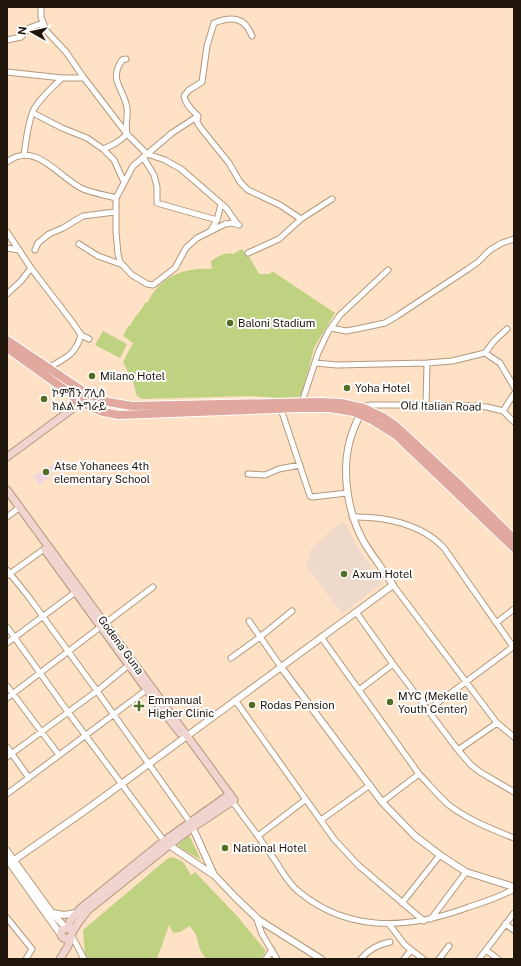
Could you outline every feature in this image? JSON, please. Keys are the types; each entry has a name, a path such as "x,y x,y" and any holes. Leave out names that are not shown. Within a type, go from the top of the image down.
{"main road":[{"path":"7,340 46,371 103,412 119,415 330,408 362,411 396,435 514,548"},
{"path":"7,348 46,371 71,394 75,400 74,407"},
{"path":"71,394 86,400 132,406 334,402 383,417 404,433 514,540"},
{"path":"8,455 64,414 86,400"},
{"path":"64,414 86,400"},
{"name":"Godena Guna","path":"7,490 18,509 77,591 232,800"},
{"name":"Godena Guna","path":"7,498 18,509"},
{"path":"56,959 62,947 62,936 65,939 88,910 166,843 191,825 232,800"},
{"path":"60,959 68,946 70,921 76,912 141,865"}],"street":[{"path":"41,7 41,17 45,28"},
{"path":"198,116 188,105 184,99 184,96 189,90 202,82 207,46 214,23 232,18 241,20 249,29 252,36"},
{"path":"7,40 21,37 29,28 40,24 45,28 66,52 84,78 145,155 154,175 157,187 157,203 217,220"},
{"path":"126,59 122,60 118,66 115,76 127,109 125,125 127,134"},
{"path":"7,72 62,78 84,78"},
{"path":"24,155 33,113 44,96 62,78"},
{"path":"33,113 62,128 87,138 103,149 114,160 124,182"},
{"path":"145,155 165,160 181,169 221,204 239,225 232,223 225,224 192,242 186,248 175,268 154,285 147,284 132,275 120,262 115,212 116,198 133,166 145,155 172,133 198,116"},
{"path":"198,116 197,122 200,127 229,163 244,187 280,205 301,219"},
{"path":"103,149 114,145 127,134"},
{"path":"7,162 18,156 24,155 50,165 83,189 116,198"},
{"path":"248,252 279,239 301,219 332,198"},
{"path":"211,231 217,220 221,204"},
{"path":"35,250 38,243 49,234 63,228 83,216 115,212"},
{"path":"7,232 31,268 81,335 89,339 46,371"},
{"path":"331,328 346,331 385,323 468,269 478,262 490,250 502,243 514,239"},
{"path":"80,244 98,256 123,265"},
{"path":"7,248 19,250"},
{"path":"7,294 31,268"},
{"path":"302,402 321,346 331,328 340,315 388,270"},
{"path":"315,362 344,365 452,361 485,353 494,341 507,329"},
{"path":"77,347 81,335"},
{"path":"485,353 500,363 514,387"},
{"path":"426,405 427,363"},
{"path":"514,394 503,411 514,422"},
{"name":"Old Italian Road","path":"362,411 366,406 426,405 474,406 503,411"},
{"path":"281,409 310,496 347,493"},
{"path":"362,411 349,442 346,480 352,517 365,544 393,585 467,681 497,723 514,737"},
{"path":"248,474 265,475 279,469 300,464"},
{"path":"7,517 18,509"},
{"path":"352,517 375,517 412,527 424,532 438,543 444,548 514,648 428,710"},
{"path":"46,548 8,574 28,596 150,763 191,825 215,876"},
{"path":"9,863 122,784 393,585"},
{"path":"7,698 154,587"},
{"path":"7,643 77,591"},
{"path":"496,623 514,609"},
{"path":"232,658 292,611"},
{"path":"356,612 393,664 471,765 514,792"},
{"path":"249,621 382,802 415,836 466,872 514,888"},
{"path":"7,627 68,712 166,843 215,876 267,926 321,959"},
{"path":"321,638 420,774 449,805 472,820 514,838"},
{"path":"9,755 97,691 131,663"},
{"path":"359,690 393,664"},
{"path":"7,686 59,756"},
{"path":"7,794 149,688"},
{"path":"235,700 334,839 358,865 424,921"},
{"path":"458,750 497,723"},
{"path":"7,747 9,755 29,778"},
{"path":"382,802 420,774"},
{"path":"321,820 370,785"},
{"path":"232,800 296,890 320,907 345,918 363,922 389,924 413,923 431,919 486,901 514,888"},
{"path":"258,836 305,800"},
{"path":"7,852 9,863 62,936"},
{"path":"402,903 440,855"},
{"path":"9,863 70,933 84,959"},
{"path":"431,919 466,872"},
{"path":"52,913 64,915 76,912"},
{"path":"479,959 514,913"},
{"path":"256,917 262,934 277,959"},
{"path":"7,918 32,949 26,959"},
{"path":"389,924 405,945 424,959"},
{"path":"505,924 514,930"},
{"path":"361,959 377,945 390,942"},
{"path":"439,959 449,946"},
{"path":"266,959 272,950"},
{"path":"404,959 411,950"},
{"path":"486,950 498,959"}],"shaded area":[{"name":"Atse Yohanees 4th elementary School","path":"61,460 63,465 48,475 49,478 39,485 33,476"},
{"name":"Axum Hotel","path":"344,521 358,548 382,583 342,614 306,566 311,549 335,527"}],"green space":[{"name":"Baloni Stadium","path":"242,249 250,258 259,274 270,274 272,271 335,313 314,348 302,394 298,397 279,398 250,396 142,399 137,396 133,382 123,362 133,343 123,336 128,326 130,326 153,293 166,280 183,272 212,269 211,261 227,253 233,254"},
{"path":"103,331 127,344 120,358 95,345"},
{"path":"189,835 201,860 177,846"},
{"path":"173,857 183,862 191,875 195,872 237,916 266,951 261,959 206,959 200,950 196,935 190,926 180,932 173,933 169,925 157,959 88,959 85,954 83,930 167,859"}],"place":[{"name":"Baloni Stadium","path":"230,323"},
{"name":"Milano Hotel","path":"92,376"},
{"name":"Yoha Hotel","path":"347,388"},
{"name":"ኮምሽን ፖሊስ ክልል ትግራይ","path":"44,399"},
{"name":"Atse Yohanees 4th elementary School","path":"46,472"},
{"name":"Axum Hotel","path":"344,574"},
{"name":"MYC (Mekelle Youth Center)","path":"390,702"},
{"name":"Rodas Pension","path":"252,705"},
{"name":"Emmanual Higher Clinic","path":"139,706"},
{"name":"National Hotel","path":"225,848"}]}
